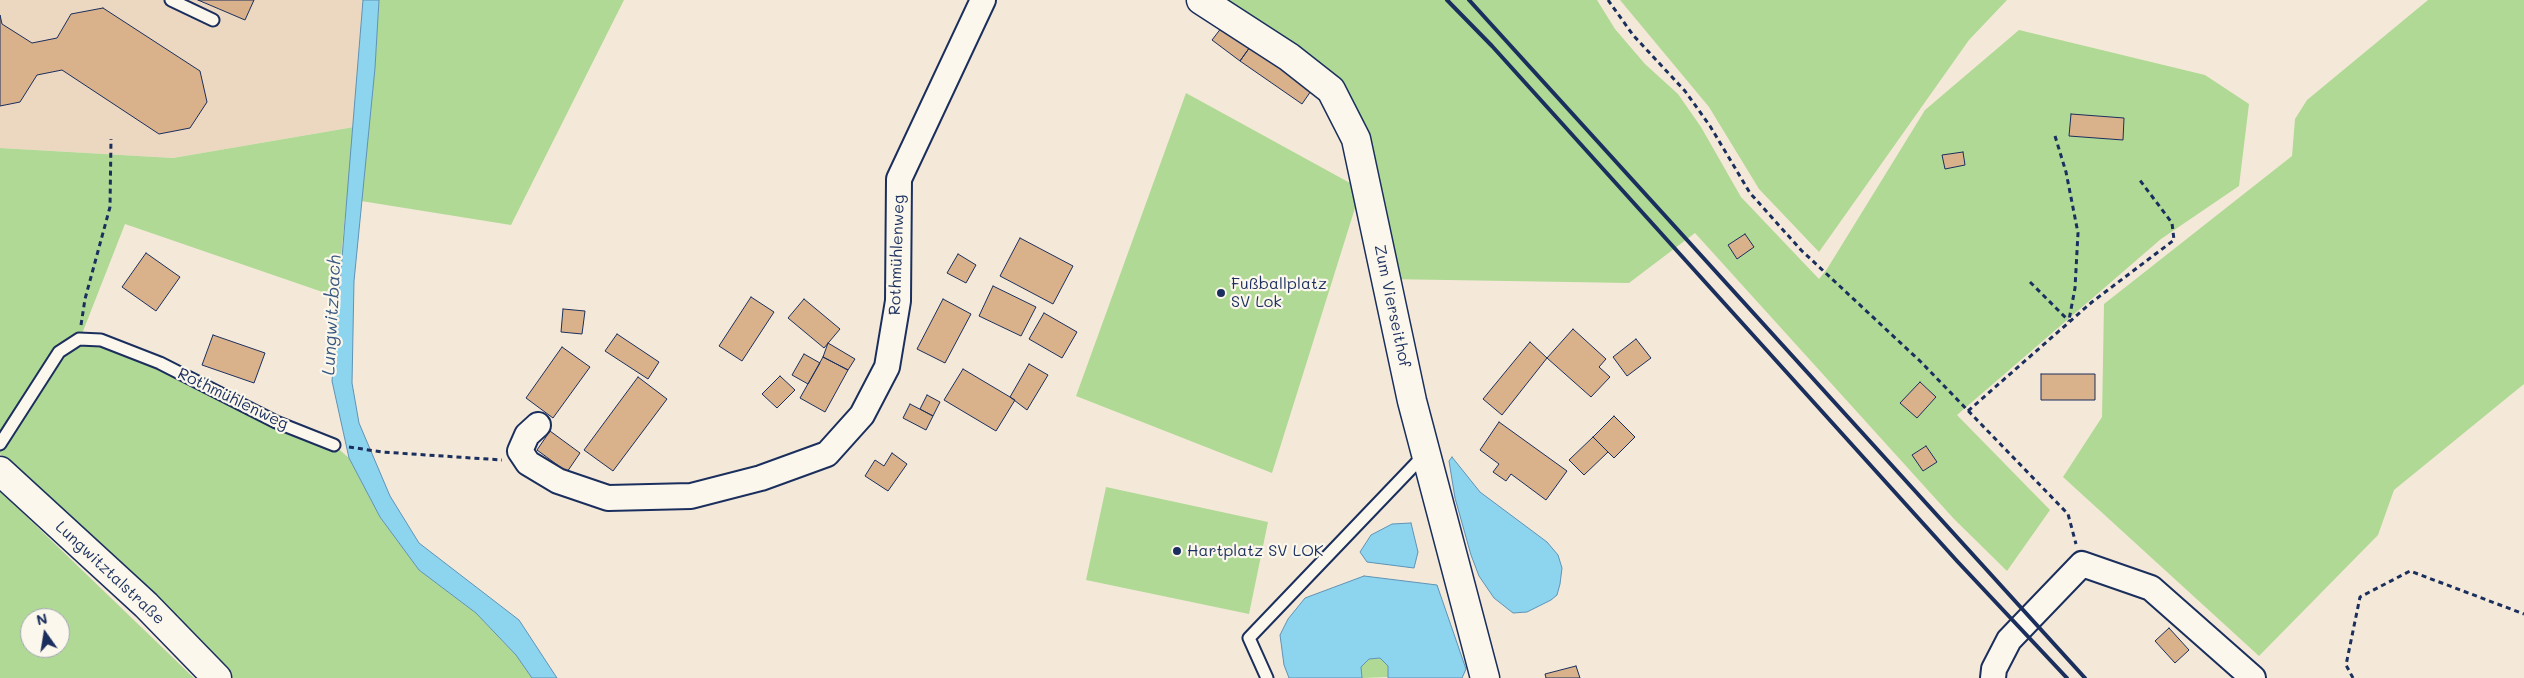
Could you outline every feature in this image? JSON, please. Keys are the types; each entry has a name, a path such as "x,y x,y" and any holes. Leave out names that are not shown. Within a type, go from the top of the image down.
{"street":[{"name":"Rothmühlenweg","path":"522,454 528,463 558,481 608,498 691,496 761,478 827,454 862,415 887,368 898,301 899,179 983,0"},
{"name":"Zum Vierseithof","path":"1201,0 1289,57 1331,90 1356,138 1412,400 1485,678"},
{"path":"522,454 520,451 527,435 538,426"},
{"name":"Lungwitztalstraße","path":"0,472 146,605 217,678"},
{"path":"1994,678 1994,669 2009,640 2082,564 2152,588 2252,678"}],"lane":[{"path":"171,0 214,20"},
{"path":"0,444 59,352 80,339"},
{"name":"Rothmühlenweg","path":"80,339 101,340 160,363 276,422 334,445"},
{"path":"1267,678 1249,638 1426,452"}],"path":[{"path":"1608,0 1634,35 1685,91 1710,126 1750,193 1801,250 1921,362 2068,514 2082,564"},
{"path":"2055,136 2066,172 2078,234 2075,288 2069,321"},
{"path":"80,339 85,299 110,207 111,139"},
{"path":"1968,411 2069,321 2174,240 2172,223 2139,179"},
{"path":"2030,282 2069,321"},
{"path":"334,445 382,452 496,461 511,460 522,454"},
{"path":"2353,678 2346,665 2360,597 2410,571 2524,614"}],"shaded area":[{"path":"0,0 363,0 354,127 173,158 0,148"}],"green space":[{"path":"379,0 624,0 511,225 361,201 375,68"},
{"path":"1201,0 1597,0 1615,29 1645,64 1678,94 1701,127 1741,197 1819,279 1925,110 2019,30 2205,75 2249,104 2239,186 2161,239 1957,415 2050,510 2007,571 1954,519 1695,233 1629,283 1386,279 1331,90"},
{"path":"1620,0 2007,0 1969,40 1819,252 1759,189 1709,107"},
{"path":"2428,0 2524,0 2524,384 2394,490 2378,535 2259,656 2063,477 2102,417 2104,304 2292,156 2295,119 2307,100"},
{"name":"Fußballplatz SV Lok","path":"1186,93 1361,189 1272,473 1076,396"},
{"path":"354,127 337,297 125,224 80,339 101,340 334,445 349,458 380,517 419,570 476,613 516,655 532,678 232,678 0,454 0,148 173,158"},
{"name":"Hartplatz SV LOK","path":"1106,487 1268,522 1249,614 1086,580"},
{"path":"0,491 194,678 0,678"},
{"path":"1380,658 1388,666 1389,677 1362,678 1361,667 1369,659"}],"water":[{"path":"363,0 379,0 375,68 354,281 352,383 359,423 390,496 419,543 519,620 557,678 532,678 516,655 476,613 419,570 380,517 349,458 332,381"},
{"path":"1452,457 1480,492 1547,542 1558,555 1562,568 1560,584 1557,595 1551,600 1527,612 1513,613 1494,598 1479,576 1471,555 1455,498 1449,461"},
{"path":"1411,523 1418,552 1414,568 1367,562 1360,552 1371,535 1392,524"},
{"path":"1364,576 1437,585 1466,669 1462,678 1388,678 1388,666 1380,658 1369,659 1361,667 1362,678 1289,678 1284,665 1280,635 1288,619 1305,598"}],"building":[{"path":"198,0 254,0 245,20"},
{"path":"103,8 200,71 207,102 190,128 159,134 62,70 37,75 20,102 0,106 0,15 2,24 32,43 57,38 71,14"},
{"path":"1222,27 1250,47 1240,61 1212,40"},
{"path":"1250,47 1313,88 1302,104 1240,61"},
{"path":"2071,114 2124,118 2123,140 2069,136"},
{"path":"1963,152 1965,165 1945,169 1942,155"},
{"path":"1745,234 1754,247 1737,259 1728,245"},
{"path":"1020,238 1073,266 1053,304 1000,276"},
{"path":"146,253 180,277 156,311 122,287"},
{"path":"958,254 976,265 966,283 947,273"},
{"path":"993,286 1036,307 1021,336 979,316"},
{"path":"751,297 774,312 742,361 719,346"},
{"path":"804,299 840,329 824,348 788,318"},
{"path":"943,299 971,314 945,363 917,349"},
{"path":"563,309 585,311 582,334 561,332"},
{"path":"1044,313 1077,332 1062,358 1029,339"},
{"path":"1573,329 1606,359 1599,367 1610,377 1591,397 1547,358"},
{"path":"617,334 659,362 648,379 605,351"},
{"path":"213,335 265,353 254,383 202,365"},
{"path":"1636,339 1651,358 1627,376 1613,357"},
{"path":"1530,342 1547,358 1502,415 1483,399"},
{"path":"828,343 855,359 848,370 823,357"},
{"path":"562,347 590,367 553,418 526,398"},
{"path":"804,354 820,363 808,384 792,375"},
{"path":"823,357 848,370 825,412 800,398"},
{"path":"1029,364 1048,375 1027,410 1010,397"},
{"path":"963,369 1015,400 996,431 944,400"},
{"path":"2041,374 2095,374 2095,400 2041,400"},
{"path":"780,376 795,390 777,408 762,394"},
{"path":"638,377 667,399 613,471 584,450"},
{"path":"1920,382 1936,397 1917,418 1900,403"},
{"path":"927,395 940,402 933,416 920,409"},
{"path":"910,404 933,416 926,430 903,418"},
{"path":"1614,416 1635,437 1614,458 1593,437"},
{"path":"1499,422 1567,471 1546,500 1511,474 1506,481 1493,472 1499,464 1480,450"},
{"path":"550,431 580,453 567,472 537,450"},
{"path":"1593,437 1608,452 1584,475 1569,460"},
{"path":"1926,446 1937,462 1923,471 1912,455"},
{"path":"892,453 907,464 888,491 865,476 875,460 884,466"},
{"path":"2169,628 2189,650 2175,663 2155,641"},
{"path":"1576,666 1580,678 1546,678 1545,674"}],"railway":[{"path":"1447,0 1492,46 1957,561 2067,678"},
{"path":"1469,0 2085,678"}],"place":[{"name":"Fußballplatz SV Lok","path":"1221,293"},
{"name":"Hartplatz SV LOK","path":"1177,551"}],"water label":[{"name":"Lungwitzbach","path":"332,315"}]}
